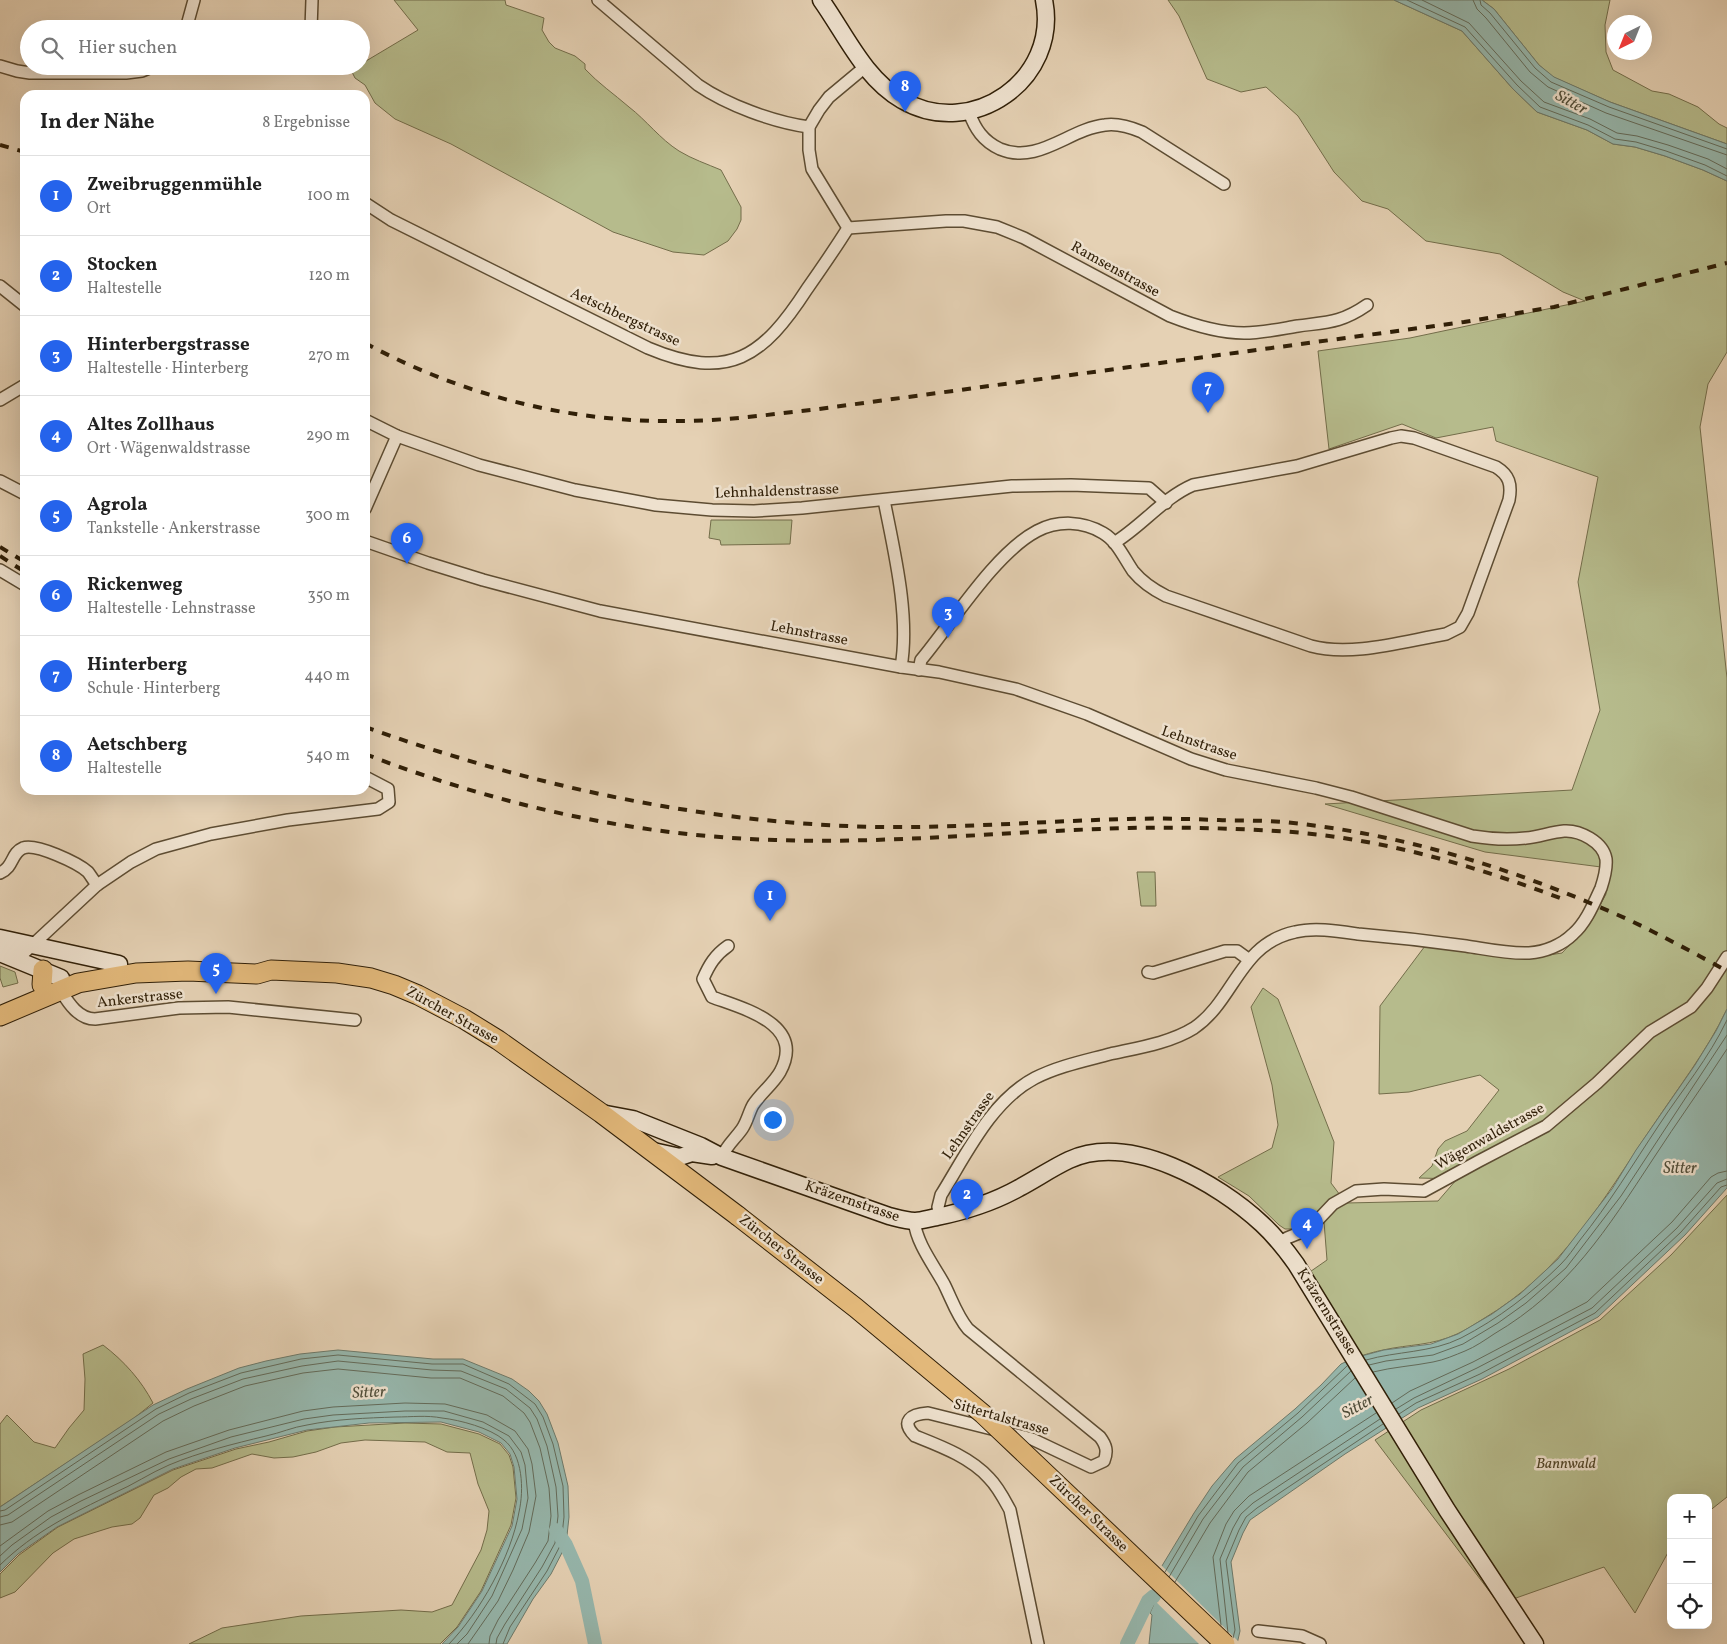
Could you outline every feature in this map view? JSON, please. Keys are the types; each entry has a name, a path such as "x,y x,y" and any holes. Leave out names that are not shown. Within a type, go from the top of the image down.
{"main road":[{"name":"Zürcher Strasse","path":"0,1016 67,984 81,972 120,964 143,961 247,962 256,963 271,970"},
{"name":"Zürcher Strasse","path":"0,1006 43,977 67,984 151,971 257,974 271,970 356,975 394,985 418,995 464,1019 498,1040 601,1113 689,1178 856,1308 983,1414 1225,1644"}],"street":[{"path":"188,20 194,0"},
{"path":"311,20 312,0"},
{"path":"598,0 713,96 750,111 809,127"},
{"path":"821,0 865,67 883,87 913,106 946,115 969,112 988,105 1006,95 1029,70 1039,51 1044,31 1044,0"},
{"path":"0,66 20,71"},
{"path":"848,228 812,169 809,127 824,103 865,67"},
{"path":"969,112 975,127 986,141 1006,151 1018,153 1040,150 1091,128 1106,125 1120,125 1132,128 1142,132 1224,184"},
{"name":"Aetschbergstrasse","path":"370,206 391,220 648,348 682,361 714,364 729,361 758,348 769,339 788,318 848,228"},
{"name":"Ramsenstrasse","path":"848,228 946,221 964,221 997,227 1024,238 1170,316 1195,325 1220,330 1244,333 1258,332 1333,321 1352,315 1367,305"},
{"path":"0,286 20,302"},
{"path":"0,400 20,388"},
{"name":"Lehnhaldenstrasse","path":"370,422 398,436 448,455 602,496 656,505 712,510 802,508 1012,486 1071,485 1149,488 1166,503"},
{"path":"370,498 398,436"},
{"path":"919,670 921,660 980,586 1010,552 1029,536 1054,525 1084,525 1099,530 1114,543 1134,572 1153,589 1166,596 1310,646 1328,650 1354,650 1446,634 1460,627 1468,613 1509,500 1511,489 1509,479 1504,472 1496,467 1414,438 1402,436 1297,466 1193,485 1179,492 1132,531 1114,543"},
{"path":"0,480 20,491"},
{"path":"884,500 904,613 905,638 901,667"},
{"name":"Lehnstrasse","path":"370,543 428,564 600,611 1016,689 1087,714 1190,759 1226,770 1325,790 1378,805 1472,836 1526,838 1566,831 1576,832 1592,840 1605,854 1605,876 1582,925 1564,942 1542,951 1516,953 1423,940 1315,930 1296,931 1281,937 1258,950 1248,960 1215,1008 1197,1026 1164,1040 1062,1067 1034,1079 1012,1094 990,1119 941,1195 938,1207 940,1216"},
{"path":"0,570 20,583"},
{"path":"0,946 25,952 97,885 131,862 156,849 193,839 288,820 378,809 389,802 388,789 370,780"},
{"path":"0,873 9,868 18,851 31,847 68,860 87,872 97,885"},
{"path":"0,938 120,964"},
{"path":"722,1157 726,1147 742,1129 753,1106 779,1073 785,1056 785,1048 779,1031 774,1024 765,1018 712,997 703,979 711,961 728,946"},
{"path":"1148,972 1154,974 1225,951 1237,950 1248,960"},
{"path":"0,953 43,977"},
{"name":"Wägenwaldstrasse","path":"1281,1243 1287,1238 1304,1231 1315,1223 1333,1204 1356,1191 1384,1189 1424,1191 1546,1126 1597,1082 1650,1032 1691,1007 1707,988 1727,957"},
{"name":"Ankerstrasse","path":"67,984 74,1008 87,1019 179,1008 228,1007 355,1020"},
{"name":"Kräzernstrasse","path":"601,1113 633,1119 701,1146 722,1157 889,1216 914,1221 969,1210 1000,1197 1070,1160 1097,1152 1122,1152 1159,1162 1209,1185 1249,1212 1281,1243 1296,1264 1447,1510 1535,1644"},
{"name":"Kräzernstrasse","path":"652,1151 680,1157 692,1153 722,1157"},
{"path":"680,1157 689,1178"},
{"name":"Sittertalstrasse","path":"914,1221 919,1242 937,1271 961,1321 968,1330 1105,1443 1106,1455 1104,1461 1091,1467 1032,1439 928,1413 914,1415 907,1424 909,1430 915,1436 971,1462 989,1477 1001,1493 1010,1510 1038,1644"},
{"path":"1258,1631 1302,1636 1320,1644"}],"green space":[{"path":"394,0 505,0 506,5 544,18 542,30 555,48 575,56 585,64 585,69 590,74 672,146 689,156 721,170 741,207 741,220 737,229 728,241 704,255 673,252 613,232 451,144 395,119 375,103 370,90 354,75 370,75 370,59 418,30"},
{"path":"1168,0 1394,0 1462,31 1513,89 1537,112 1587,130 1613,144 1635,147 1665,156 1727,181 1727,352 1708,384 1700,427 1727,678 1727,1009 1701,1055 1597,1208 1559,1257 1536,1279 1511,1300 1457,1334 1438,1341 1383,1350 1354,1358 1304,1276 1327,1260 1323,1209 1292,1229 1285,1229 1249,1196 1218,1177 1272,1148 1278,1125 1272,1085 1251,1007 1263,988 1278,999 1334,1142 1331,1183 1346,1203 1438,1201 1457,1179 1419,1178 1432,1166 1438,1149 1445,1141 1467,1131 1499,1090 1480,1075 1409,1092 1379,1094 1380,1006 1425,946 1536,957 1562,953 1591,922 1606,894 1601,867 1485,852 1325,804 1572,790 1600,710 1578,582 1598,477 1496,441 1493,427 1436,438 1402,424 1329,449 1318,351 1410,338 1585,301 1563,292 1500,254 1426,241 1388,209 1362,201 1334,172 1298,116 1266,87 1241,92 1207,79 1179,16"},
{"path":"1482,0 1610,0 1605,25 1606,52 1607,60 1609,60 1613,70 1652,91 1669,94 1698,107 1727,128 1727,144 1610,102 1553,77 1539,65 1494,9"},
{"path":"711,520 792,520 790,544 721,545 720,540 709,538"},
{"path":"1137,872 1155,872 1156,906 1141,906"},
{"path":"0,966 15,972 18,983 3,987 0,978"},
{"name":"Bannwald","path":"1727,1195 1727,1497 1712,1509 1712,1494 1667,1494 1667,1554 1635,1613 1604,1567 1499,1604 1375,1440 1421,1410 1509,1369 1600,1320 1671,1255"},
{"path":"103,1345 131,1371 153,1403 133,1419 0,1507 0,1424 7,1415 34,1442 55,1448 84,1410 85,1379 83,1354"},
{"path":"405,1423 441,1424 479,1434 500,1444 509,1455 513,1467 516,1498 511,1525 481,1591 457,1627 440,1644 189,1644 222,1628 301,1616 401,1610 432,1612 452,1605 481,1550 487,1530 489,1511 478,1484 470,1453 447,1452 425,1442 365,1440 341,1443 316,1452 293,1457 274,1458 252,1454 212,1468 196,1469 154,1495 140,1518 132,1524 112,1527 74,1539 53,1553 15,1592 0,1598 0,1574 19,1555 58,1527 173,1470 236,1449 307,1431 335,1427"}],"water":[{"name":"Sitter","path":"1394,0 1482,0 1494,9 1539,65 1554,77 1610,102 1727,144 1727,181 1665,156 1635,147 1613,144 1587,130 1537,112 1513,89 1462,31"},
{"name":"Sitter","path":"1727,1009 1727,1188 1685,1235 1598,1317 1482,1379 1418,1408 1345,1454 1250,1520 1231,1562 1240,1631 1237,1644 1149,1644 1152,1615 1150,1613 1154,1604 1154,1579 1212,1486 1235,1459 1295,1409 1341,1364 1354,1358 1384,1350 1431,1344 1458,1334 1492,1314 1520,1294 1558,1259 1612,1189 1636,1150 1695,1065"},
{"name":"Sitter","path":"338,1350 433,1359 463,1359 512,1379 539,1401 547,1414 558,1443 568,1486 569,1517 566,1545 551,1574 533,1599 507,1644 442,1644 458,1627 482,1591 512,1526 517,1499 514,1467 510,1454 501,1443 479,1432 441,1422 369,1423 307,1430 235,1448 173,1469 57,1527 18,1554 0,1572 0,1507 153,1405 239,1368 300,1354"}],"pier":[{"path":"1161,1565 1240,1644 1199,1644 1152,1598 1152,1579"}],"waterway":[{"path":"556,1530 566,1545 582,1581 595,1644"},
{"path":"1127,1644 1148,1601 1154,1596"}],"railway":[{"path":"0,145 20,151"},
{"path":"370,345 439,377 478,391 557,411 597,417 638,420 714,420 819,409 1464,322 1554,307 1727,263"},
{"path":"0,547 20,559"},
{"path":"0,556 20,569"},
{"path":"370,729 491,767 555,784 684,810 749,818 881,827 1139,819 1259,821 1327,827 1372,835 1459,856 1586,901 1627,919 1727,971"},
{"path":"370,756 415,772 516,803 567,815 670,832 722,837 819,841 908,839 1129,828 1276,831 1312,834 1384,845 1456,863 1560,898"}],"place":[{"name":"Aetschberg","path":"905,112"},
{"name":"Hinterberg","path":"1208,413"},
{"name":"Rickenweg","path":"407,564"},
{"name":"Hinterbergstrasse","path":"948,638"},
{"name":"Zweibruggenmühle","path":"770,921"},
{"name":"Agrola","path":"216,994"},
{"name":"Stocken","path":"967,1220"},
{"name":"Altes Zollhaus","path":"1307,1249"}]}
